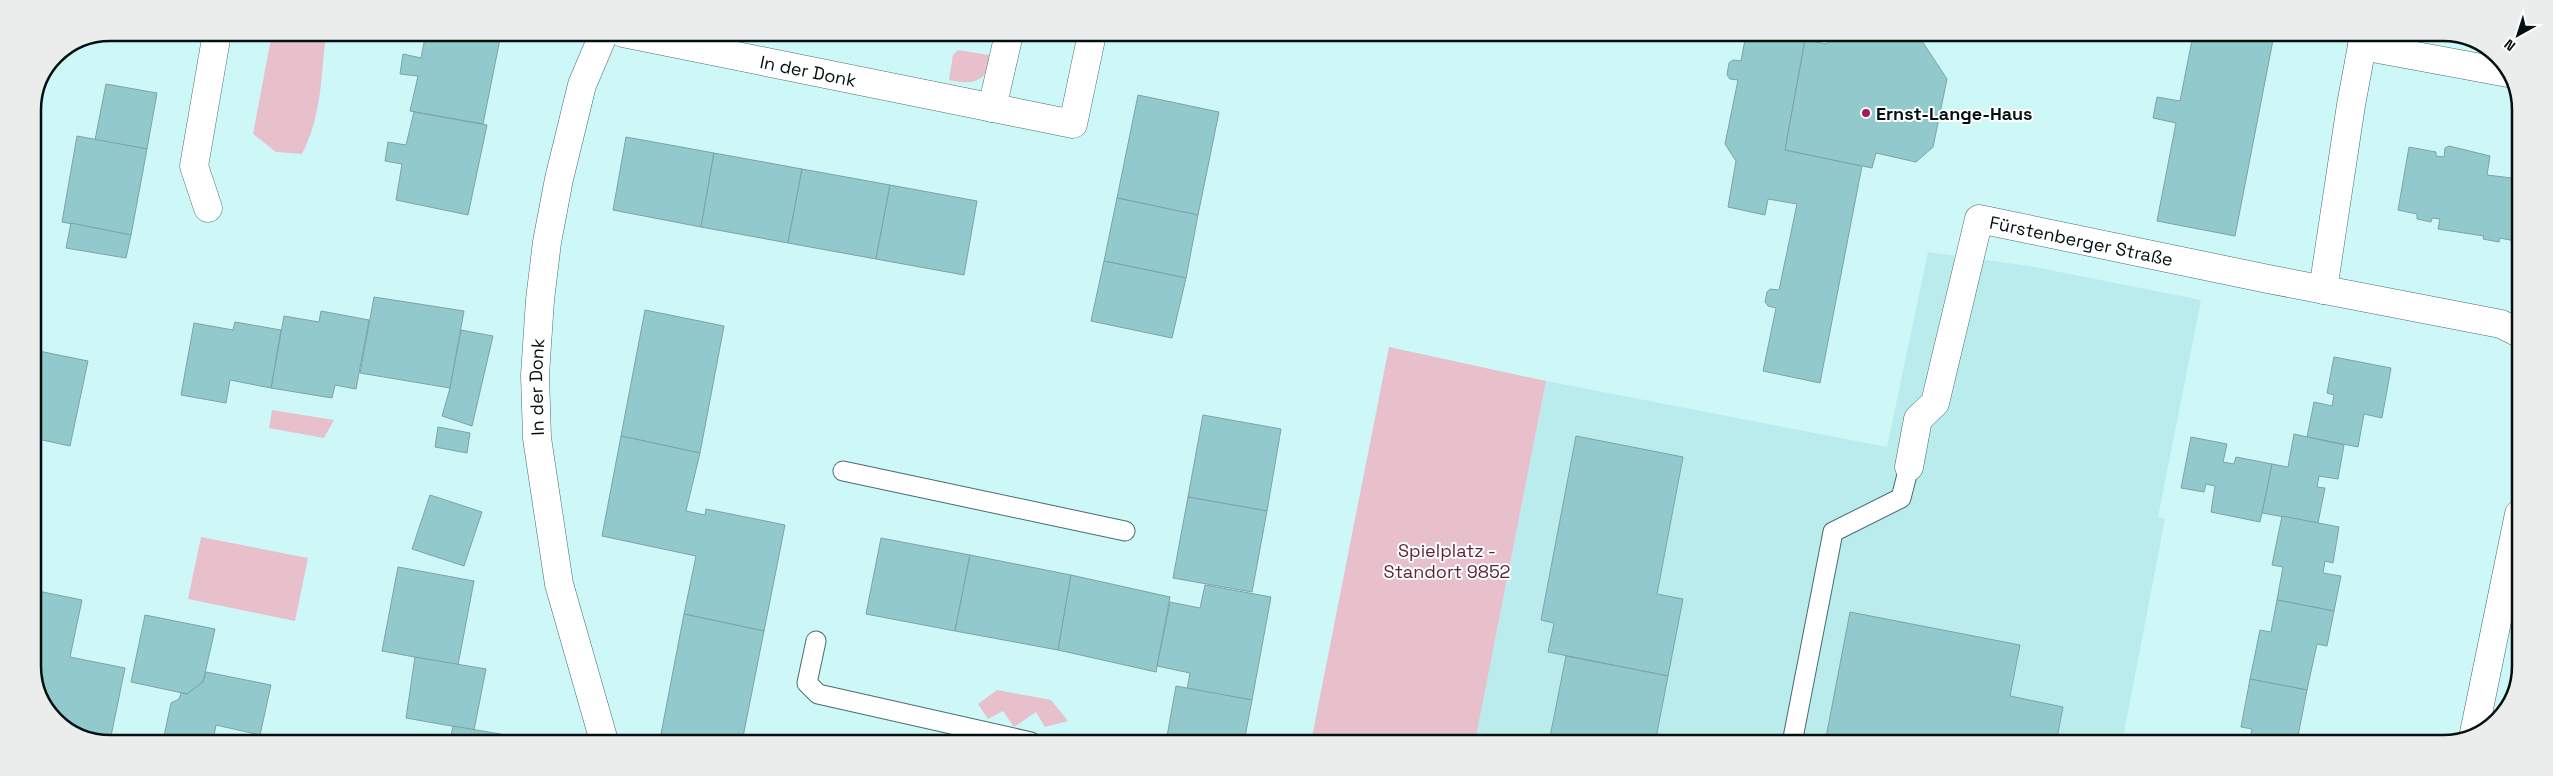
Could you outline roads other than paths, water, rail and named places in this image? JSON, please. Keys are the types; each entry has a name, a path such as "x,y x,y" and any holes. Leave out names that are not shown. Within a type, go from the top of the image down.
{"street":[{"path":"208,208 194,166 217,41"},
{"name":"In der Donk","path":"601,41 582,85 559,179 546,250 536,375 537,438 559,584 602,735"},
{"name":"In der Donk","path":"662,41 1073,124 1091,41"},
{"path":"992,108 1007,41"},
{"path":"2323,290 2351,105 2363,41"},
{"path":"2367,41 2499,71"},
{"name":"Fürstenberger Straße","path":"1909,467 1918,419 1936,403 1980,219 2323,290 2501,324 2512,330"},
{"path":"2475,726 2512,544"}],"lane":[{"path":"1794,735 1832,532 1901,498 1909,467"},
{"path":"844,471 1125,531"},
{"path":"816,641 807,684 818,694 1000,735"}],"place":[{"name":"Ernst-Lange-Haus","path":"1866,113"}],"park label":[{"name":"Spielplatz - Standort 9852","path":"1447,560"}]}
